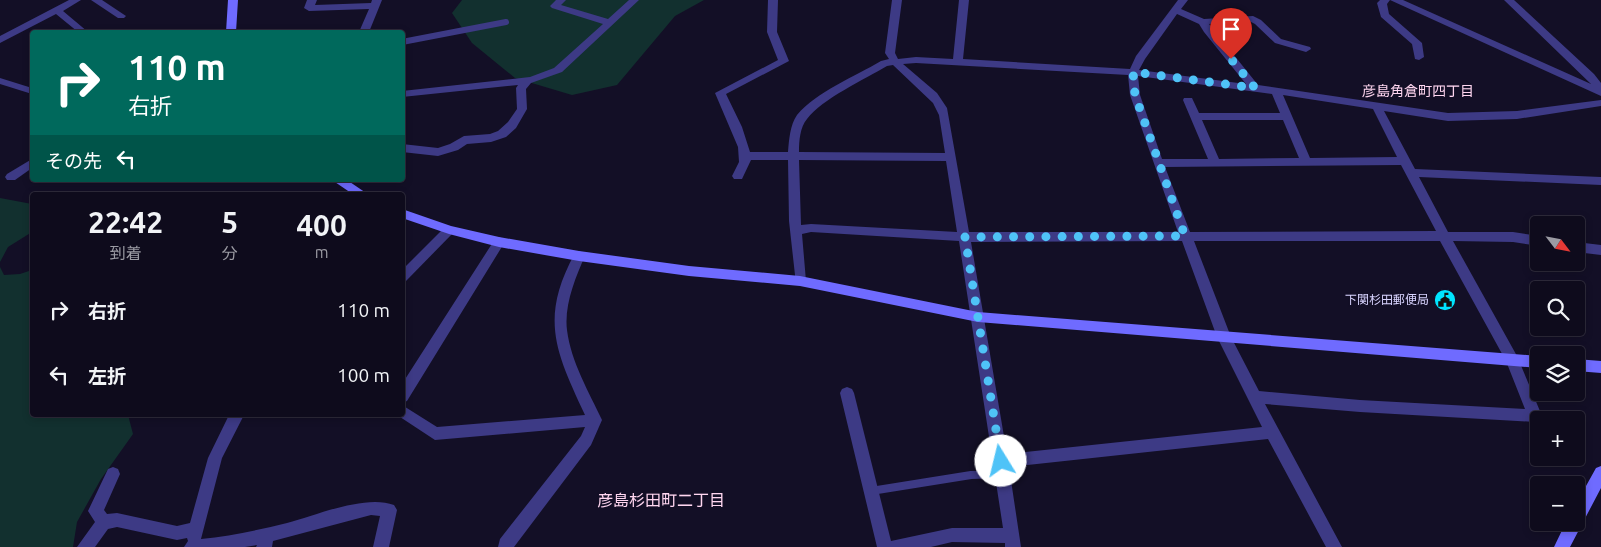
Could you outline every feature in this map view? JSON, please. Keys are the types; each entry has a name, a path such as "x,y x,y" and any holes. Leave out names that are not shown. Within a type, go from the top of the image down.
{"street":[{"path":"0,40 76,0"},
{"path":"96,0 121,16"},
{"path":"231,30 232,0"},
{"path":"312,0 308,8 376,3 365,30"},
{"path":"561,0 555,6 610,23"},
{"path":"405,94 527,81 558,70 634,0"},
{"path":"738,176 746,156 738,128 720,92 784,61 780,54 779,42 772,32 773,0"},
{"path":"896,547 952,535 1012,542 978,317 942,107 932,94 902,71 890,53 897,0"},
{"path":"958,62 964,0"},
{"path":"1386,0 1382,3 1384,15 1417,42 1419,56"},
{"path":"1395,0 1601,91"},
{"path":"1509,0 1590,76 1601,91"},
{"path":"1255,88 1207,30 1203,22 1177,3 1140,58 1133,72 1135,95 1158,163 1224,337 1272,432 1334,547"},
{"path":"56,10 81,30"},
{"path":"1203,22 1250,18 1258,22 1278,41 1306,50"},
{"path":"800,281 793,156 795,130 803,115 812,108 878,67 895,61 916,60 1133,72 1376,105 1448,117 1517,115 1601,103"},
{"path":"0,81 30,90"},
{"path":"405,148 438,152 454,147 464,140 491,138 502,134 512,125 522,110 521,88 527,81"},
{"path":"1276,91 1306,162"},
{"path":"1188,100 1215,162"},
{"path":"1254,397 1360,406 1535,416 1512,360 1404,161 1376,105"},
{"path":"1196,118 1286,116"},
{"path":"746,156 940,156 951,158"},
{"path":"1158,163 1404,161"},
{"path":"11,177 30,165"},
{"path":"1411,173 1601,181"},
{"path":"341,182 358,192"},
{"path":"405,214 449,230 499,242 579,256 689,271 800,281 978,317 1530,361"},
{"path":"797,230 811,228 965,237 1444,236 1513,237 1530,240"},
{"path":"405,275 449,230"},
{"path":"405,392 499,242"},
{"path":"1585,247 1601,250"},
{"path":"506,547 506,544 586,440 595,420 574,374 560,331 563,306 572,271 579,256"},
{"path":"1585,366 1601,367"},
{"path":"847,393 884,547"},
{"path":"405,413 435,434 595,420"},
{"path":"236,417 227,429 210,470 191,547 265,541 348,513 379,507 389,510 381,547"},
{"path":"1002,468 1272,432"},
{"path":"1585,502 1601,473"},
{"path":"104,522 96,511 113,474"},
{"path":"85,547 104,522 117,520 177,533 196,529"},
{"path":"1562,547 1570,531"}],"lane":[{"path":"405,41 506,22"},
{"path":"871,492 1002,468"}],"green space":[{"path":"462,0 704,0 675,16 617,85 572,95 515,78 472,43 452,13"},
{"path":"0,198 30,204 30,233 8,247 0,262"},
{"path":"0,267 4,275 20,274 30,271 30,417 129,417 133,434 101,479 77,522 73,547 0,547"}],"place":[{"name":"下関杉田郵便局","path":"1445,300"}],"district":[{"name":"彦島角倉町四丁目","path":"1418,91"},
{"name":"彦島杉田町二丁目","path":"661,500"}],"route":[{"path":"1001,461 965,237 1185,236 1135,95 1133,72 1255,88 1231,59"}]}
